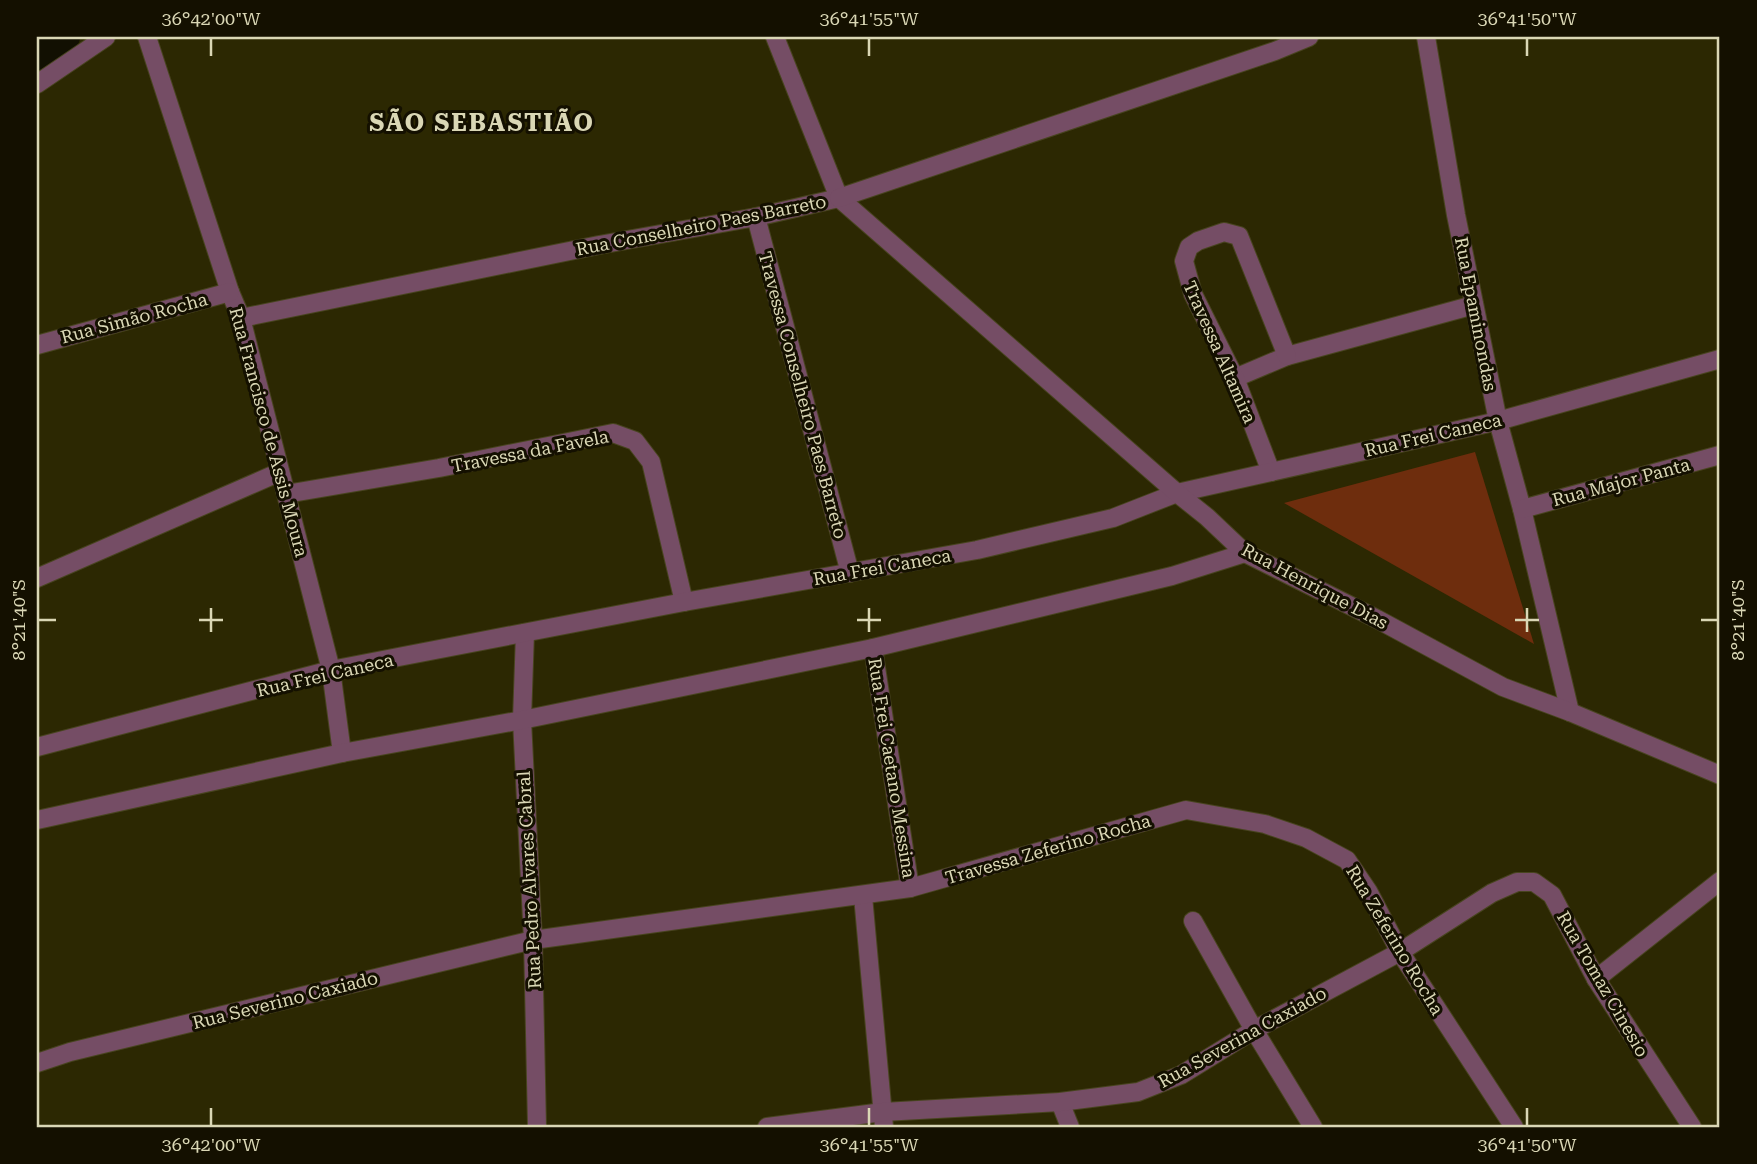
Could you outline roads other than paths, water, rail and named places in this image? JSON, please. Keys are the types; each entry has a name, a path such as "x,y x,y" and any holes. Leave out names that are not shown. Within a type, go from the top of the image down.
{"street":[{"path":"37,84 106,37"},
{"name":"Rua Francisco de Assis Moura","path":"147,37 230,292 241,318 331,670 342,753"},
{"path":"775,37 839,198"},
{"name":"Rua Conselheiro Paes Barreto","path":"241,318 599,245 756,217 839,198 1275,51 1309,37"},
{"name":"Rua Epaminondas","path":"1426,37 1474,306 1498,421 1522,509 1570,712"},
{"name":"Rua Henrique Dias","path":"839,198 1245,553 1377,618 1503,687 1720,775"},
{"name":"Travessa Conselheiro Paes Barreto","path":"756,217 850,573"},
{"name":"Travessa Altamira","path":"1271,472 1235,378 1185,273 1185,254 1189,247 1224,232 1239,236 1287,356"},
{"name":"Rua Simão Rocha","path":"37,345 230,292"},
{"path":"1235,378 1287,356 1474,306"},
{"name":"Rua Frei Caneca","path":"37,747 331,670 684,602 977,550 1100,521 1177,493 1498,421 1720,359"},
{"name":"Travessa da Favela","path":"286,494 439,468 613,433 635,441 651,461 684,602"},
{"name":"Rua Major Panta","path":"1522,509 1720,455"},
{"path":"37,578 280,471"},
{"path":"37,820 342,753 522,720 873,648 1172,576 1245,553"},
{"name":"Rua Pedro Alvares Cabral","path":"525,633 522,720 533,940 537,1127"},
{"name":"Rua Frei Caetano Messina","path":"873,648 910,888"},
{"name":"Travessa Zeferino Rocha","path":"863,896 910,888 1186,810"},
{"name":"Rua Zeferino Rocha","path":"1186,810 1265,824 1306,838 1348,860 1368,891 1400,953 1514,1127"},
{"path":"1596,979 1720,881"},
{"name":"Rua Tomaz Cinesio","path":"1492,892 1517,882 1534,882 1552,895 1596,979 1692,1127"},
{"name":"Rua Severina Caxiado","path":"767,1127 884,1119 1138,1092 1181,1075 1254,1030 1400,953 1492,892"},
{"path":"863,896 884,1119"},
{"name":"Rua Severino Caxiado","path":"37,1063 70,1052 533,940 863,896"},
{"path":"1193,921 1254,1030 1313,1127"},
{"path":"1060,1102 1070,1127"}],"waterway":[{"path":"37,56 65,37"}],"district":[{"name":"SÃO SEBASTIÃO","path":"482,123"}]}
